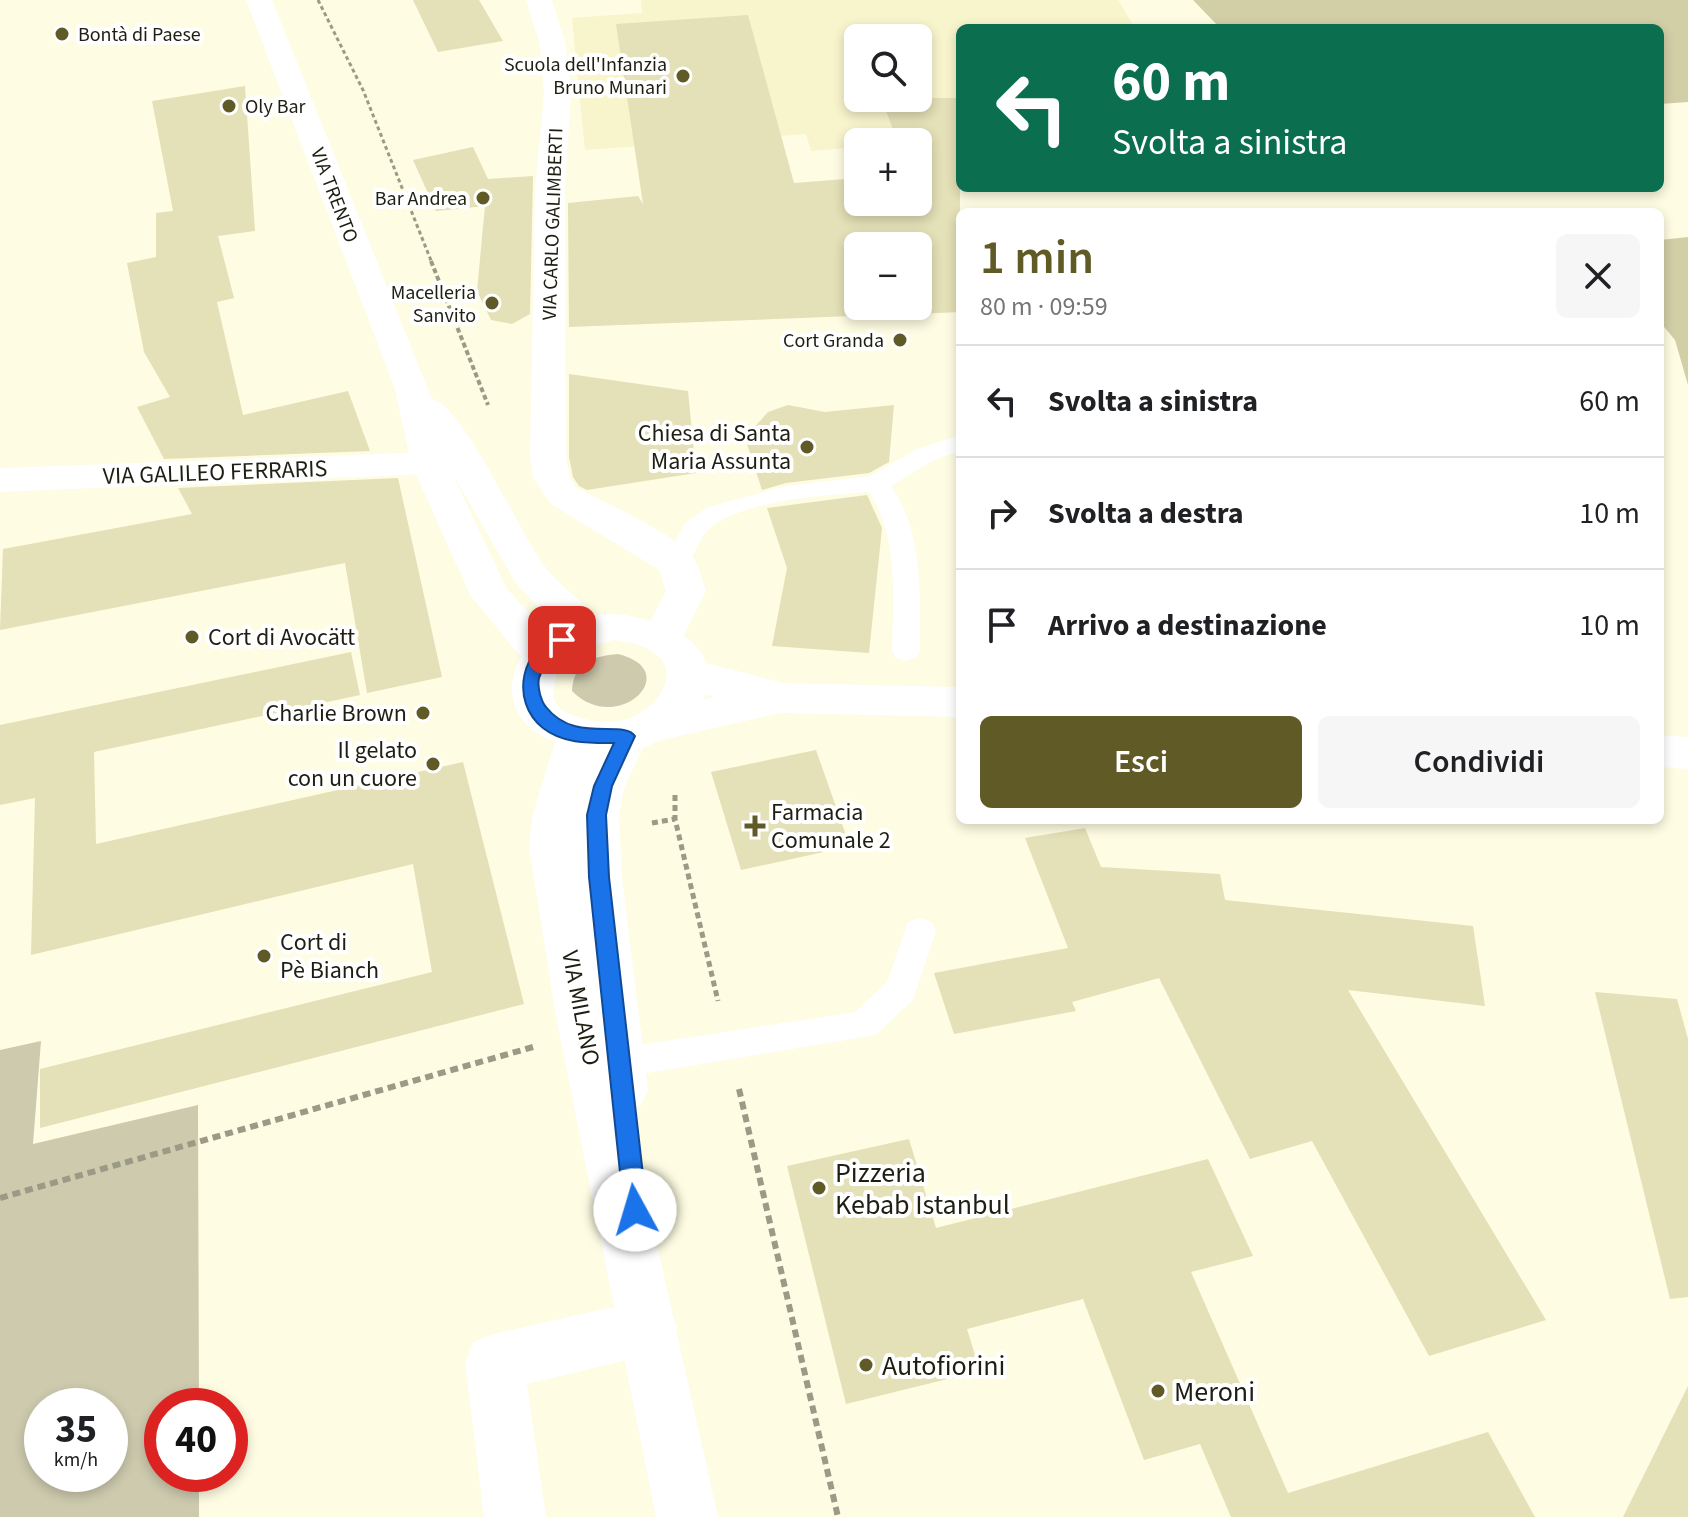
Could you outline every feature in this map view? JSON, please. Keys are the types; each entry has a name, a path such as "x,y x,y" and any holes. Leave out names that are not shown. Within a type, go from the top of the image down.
{"street":[{"name":"VIA TRENTO","path":"259,0 412,389"},
{"name":"VIA CARLO GALIMBERTI","path":"539,0 554,40 557,135 550,189 548,457 552,478 564,496 677,563"},
{"path":"412,389 429,463 490,595 543,656"},
{"path":"412,389 443,426 531,576 586,630"},
{"name":"VIA GALILEO FERRARIS","path":"0,480 429,463"},
{"path":"664,637 686,591 677,563"},
{"path":"621,733 682,701 690,674 682,653 664,637 641,628 614,626 586,630 562,640 543,656 530,679 533,703 549,724 621,733 783,698"},
{"path":"690,674 783,698 956,702"},
{"name":"VIA MILANO","path":"621,733 555,817 552,847 606,1065 648,1327 687,1517"},
{"path":"1664,751 1688,753"},
{"path":"515,1517 494,1363 648,1327"}],"lane":[{"path":"677,563 692,531 704,519 744,503 876,484 913,458 934,448 956,444"},
{"path":"876,484 889,502 907,572 906,651"},
{"path":"606,1065 864,1025 901,990 920,931"}],"path":[{"path":"675,795 675,819 838,1517"},
{"path":"0,1198 534,1047"}],"shaded area":[{"path":"641,0 1118,0 1133,24 956,24 956,140 932,141 932,128 844,128 844,148 811,151 806,134 585,150 572,18 642,13"},
{"path":"1193,0 1688,0 1688,102 1664,104 1664,24 1216,24"},
{"path":"1688,237 1688,385 1675,340 1664,327 1664,240"},
{"path":"618,654 637,662 646,673 645,685 637,696 624,704 608,707 590,703 572,691 576,674 586,663"},
{"path":"41,1041 33,1144 198,1105 199,1388 144,1388 144,1492 199,1492 199,1517 0,1517 0,1050"}],"building":[{"path":"413,0 479,0 503,41 438,52"},
{"path":"748,15 794,183 844,179 844,216 932,216 932,128 893,128 886,112 932,112 932,98 956,98 956,192 960,192 960,208 956,208 956,312 932,313 932,232 844,232 844,316 569,327 568,203 638,196 643,204 616,24"},
{"path":"245,86 255,231 218,236 234,298 217,302 243,415 348,391 370,451 164,459 137,407 170,397 144,352 127,263 156,257 156,213 173,211 152,101"},
{"path":"473,147 488,179 533,176 530,314 512,324 491,320 477,291 485,206 436,211 413,160"},
{"path":"569,374 688,391 696,473 587,490 579,486 573,477 569,457"},
{"name":"Chiesa di Santa Maria Assunta","path":"788,405 825,412 894,405 889,462 869,473 786,483 762,490 745,438 768,412"},
{"path":"398,478 442,677 367,693 345,563 0,630 3,549 192,514 178,488"},
{"path":"867,495 882,528 869,653 772,646 787,568 767,508"},
{"path":"351,652 360,695 94,752 96,844 463,762 524,1004 40,1128 40,1069 432,972 413,864 31,955 35,798 0,805 0,725"},
{"path":"816,750 848,841 845,842 847,847 741,870 711,772"},
{"path":"1085,828 1101,867 1220,874 1225,900 1473,926 1485,1006 1348,990 1546,1320 1429,1356 1312,1141 1250,1159 1159,978 1072,1002 1076,1011 954,1034 934,973 1068,948 1025,838"},
{"path":"1595,992 1677,999 1688,1039 1688,1297 1670,1299"},
{"path":"909,1139 936,1228 1208,1159 1253,1256 1191,1272 1288,1493 1488,1432 1535,1517 1231,1517 1200,1444 1144,1460 1083,1299 967,1329 980,1371 846,1404 787,1166"},
{"path":"1688,1386 1688,1517 1623,1517"}],"place":[{"name":"Bontà di Paese","path":"62,34"},
{"name":"Scuola dell'Infanzia Bruno Munari","path":"683,76"},
{"name":"Oly Bar","path":"229,106"},
{"name":"Bar Andrea","path":"483,198"},
{"name":"Macelleria Sanvito","path":"492,303"},
{"name":"Cort Granda","path":"900,340"},
{"name":"Chiesa di Santa Maria Assunta","path":"807,447"},
{"name":"Cort di Avocätt","path":"192,637"},
{"name":"Charlie Brown","path":"423,713"},
{"name":"Il gelato con un cuore","path":"433,764"},
{"name":"Farmacia Comunale 2","path":"755,826"},
{"name":"Cort di Pè Bianch","path":"264,956"},
{"name":"Pizzeria Kebab Istanbul","path":"819,1188"},
{"name":"Autofiorini","path":"866,1365"},
{"name":"Meroni","path":"1158,1391"}],"route":[{"path":"562,640 543,656 530,679 533,703 549,724 578,736 602,739 626,736 603,786 596,815 599,877 635,1210"}]}
